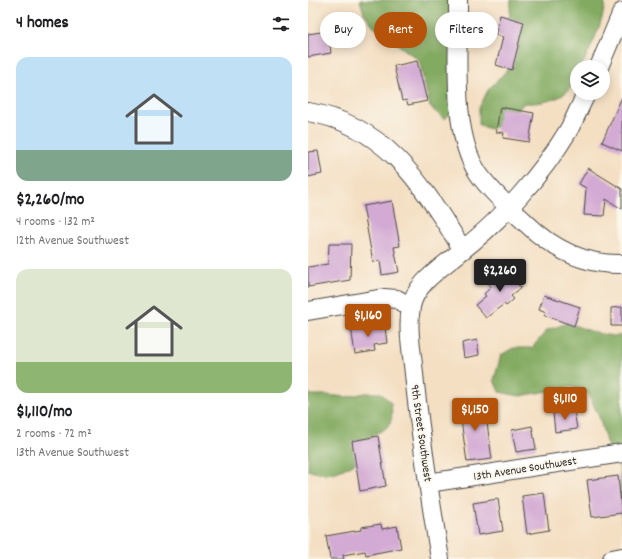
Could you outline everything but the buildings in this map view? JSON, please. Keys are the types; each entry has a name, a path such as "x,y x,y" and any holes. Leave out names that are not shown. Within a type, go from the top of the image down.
{"street":[{"path":"458,0 459,95 464,139 478,173 510,208 530,227 560,250 581,259 600,263 622,264"},
{"path":"602,60 622,12"},
{"path":"308,311 384,298 397,299 411,307 417,292 429,277 464,250 510,208 564,137 583,100"},
{"path":"308,112 327,115 361,129 395,156 435,206 464,250"},
{"name":"9th Street Southwest","path":"411,307 410,335 414,379 440,559"},
{"name":"13th Avenue Southwest","path":"428,483 622,453"},
{"path":"612,559 622,557"}],"green space":[{"path":"360,0 463,0 462,12 435,12 435,48 459,48 453,112 444,119 430,107 419,60 402,48 427,48 427,12 374,12 374,27 366,16 366,12 364,12"},
{"path":"511,0 605,0 603,16 585,60 570,60 570,88 567,92 560,97 551,100 524,103 509,120 490,129 479,125 479,108 488,90 509,68 508,32"},
{"path":"568,323 601,334 622,336 622,523 619,465 606,442 600,419 588,393 571,387 520,396 499,392 494,380 501,355 513,348 532,348 547,330"},
{"path":"308,393 312,395 346,397 365,393 381,393 391,403 391,421 388,426 374,434 363,444 357,462 344,469 328,474 308,470"}]}
